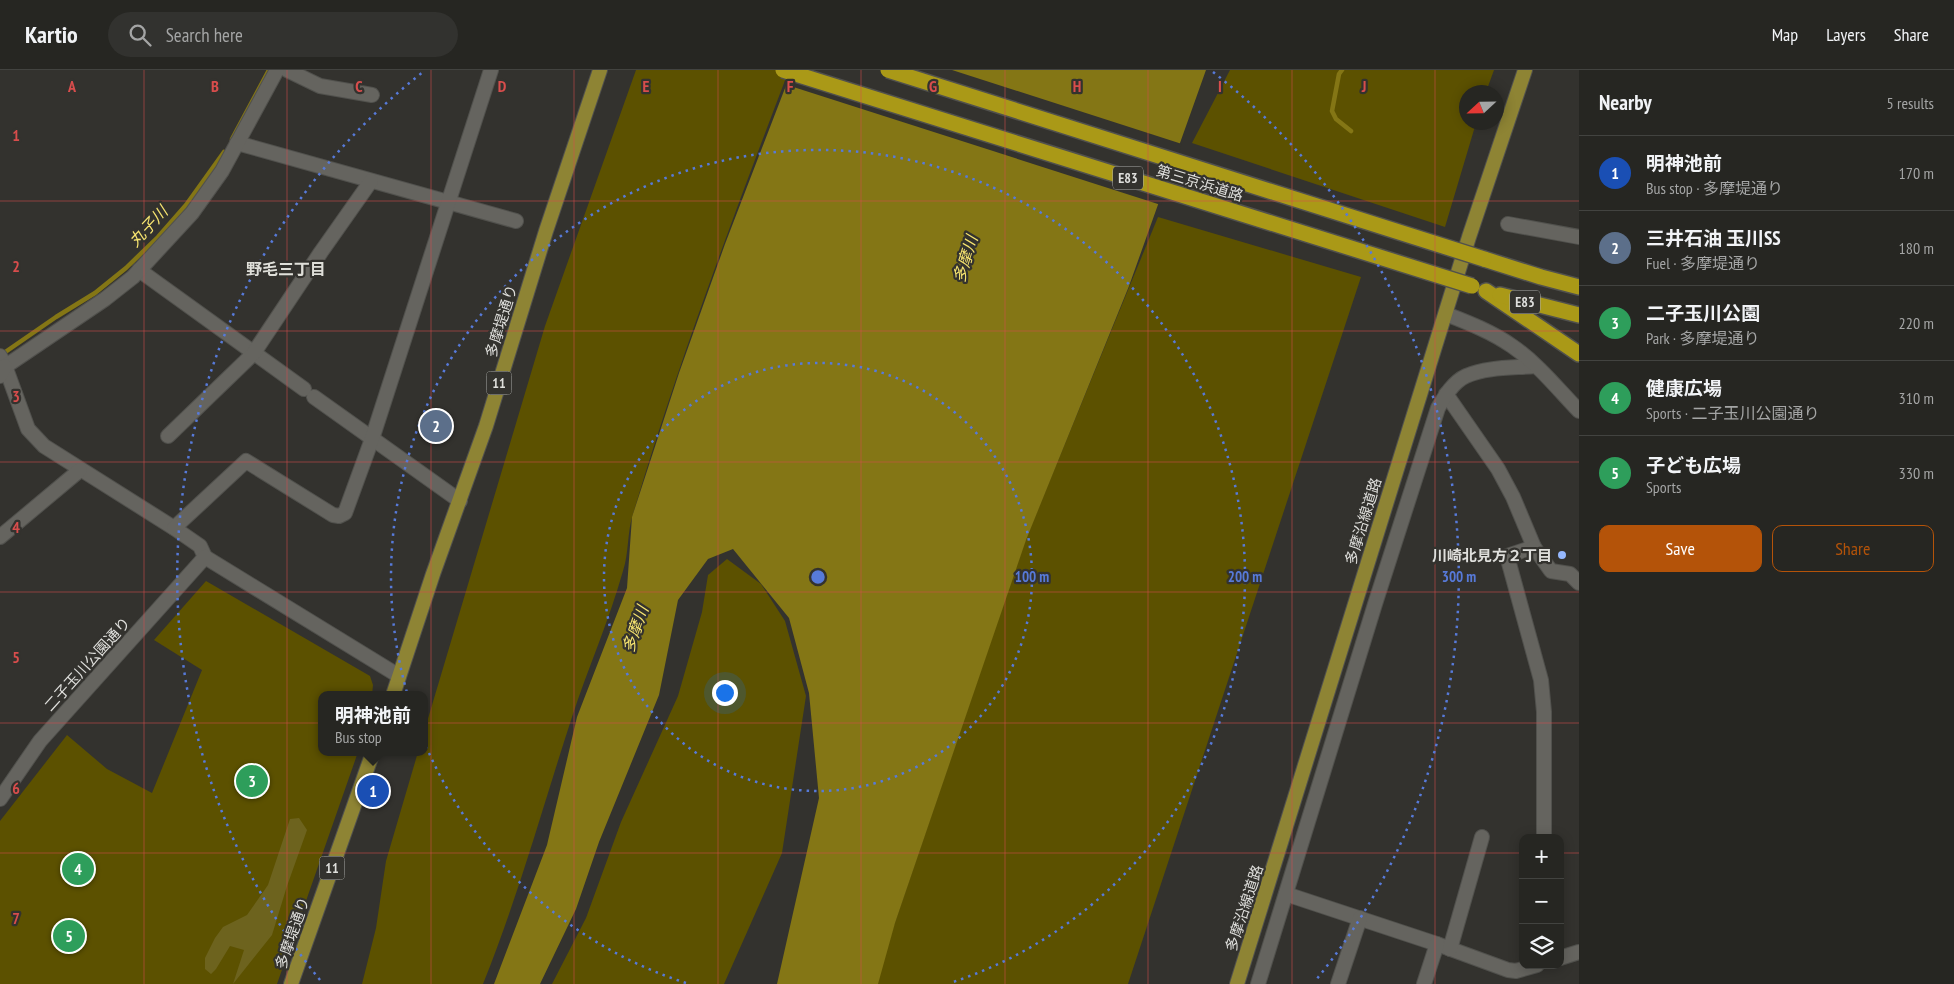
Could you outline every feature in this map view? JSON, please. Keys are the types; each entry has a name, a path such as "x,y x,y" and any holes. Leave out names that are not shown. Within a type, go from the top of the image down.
{"highway":[{"name":"第三京浜道路","path":"783,70 1479,289 1579,315"},
{"name":"第三京浜道路","path":"888,70 1541,277 1579,287"},
{"path":"1479,289 1579,354"}],"main road":[{"name":"多摩堤通り","path":"394,691 433,574 486,426 546,231 600,70"},
{"name":"多摩沿線道路","path":"1237,984 1469,237 1525,70"},
{"name":"多摩堤通り","path":"291,984 372,756"}],"street":[{"path":"277,70 222,171 192,214 139,270 104,299 1,367 28,429 44,446 174,528 200,546 205,557 399,676"},
{"path":"287,70 320,86 372,95"},
{"path":"174,528 246,461 332,515 339,516 345,513 372,440 491,70"},
{"path":"237,143 516,221"},
{"path":"168,436 253,354 371,181"},
{"path":"1508,224 1579,237"},
{"path":"139,270 372,440 460,501"},
{"path":"1446,314 1478,326 1513,346 1579,411"},
{"path":"1258,984 1381,585 1438,408 1446,394 1465,376 1487,371 1535,366"},
{"path":"1446,394 1498,469 1513,497 1534,547 1551,571 1570,574 1579,583"},
{"path":"0,537 80,470"},
{"path":"1534,547 1507,556 1541,680 1544,712 1544,834"},
{"name":"二子玉川公園通り","path":"0,799 40,741 205,557"},
{"path":"1424,984 1444,946 1482,837"},
{"path":"1286,894 1444,946 1508,970 1516,971 1522,969"},
{"path":"1338,984 1360,918"},
{"path":"1564,957 1579,952"},
{"path":"1516,984 1527,969"}],"shaded area":[{"path":"636,70 789,70 727,235 668,402 631,521 625,564 617,590 572,717 508,918 483,984 362,984 376,928 386,861 417,756 428,756 428,719 545,326"},
{"path":"1230,70 1494,70 1489,85 1459,85 1459,130 1474,130 1445,227 1192,143"},
{"path":"1158,217 1361,277 1128,984 877,984 894,925 1025,541"},
{"path":"727,559 761,584 785,621 806,696 782,853 724,984 552,984 586,918 621,822 678,696 702,612 708,575"},
{"path":"206,581 370,676 373,685 372,691 318,691 318,756 357,756 277,984 0,984 0,821 67,735 107,769 152,793 202,670 154,640"},
{"path":"299,818 307,830 272,935 233,984 244,950 230,946 211,974 205,969 205,958 215,938 223,927 247,915 268,885 290,819"}],"water":[{"name":"多摩川","path":"792,70 1206,70 1129,286 1026,540 895,923 878,984 777,984 819,798 809,693 789,618 733,549 708,559 678,600 659,695 599,842 576,909 540,984 494,984 547,845 577,717 627,588 632,517 679,373 725,244"}],"pier":[{"path":"789,70 952,70 1182,144 1161,205 784,84"}],"waterway":[{"name":"丸子川","path":"232,139 269,70"},
{"path":"1342,70 1339,74 1332,111 1336,119 1351,131"},
{"name":"丸子川","path":"1,355 95,293 126,268 158,237 186,205 224,152"}],"place":[{"name":"三井石油 玉川SS","path":"436,426"},
{"name":"川崎北見方２丁目","path":"1562,555"},
{"name":"二子玉川公園","path":"252,781"},
{"name":"明神池前","path":"373,791"},
{"name":"健康広場","path":"78,869"},
{"name":"子ども広場","path":"69,936"}],"district":[{"name":"野毛三丁目","path":"286,269"}]}
